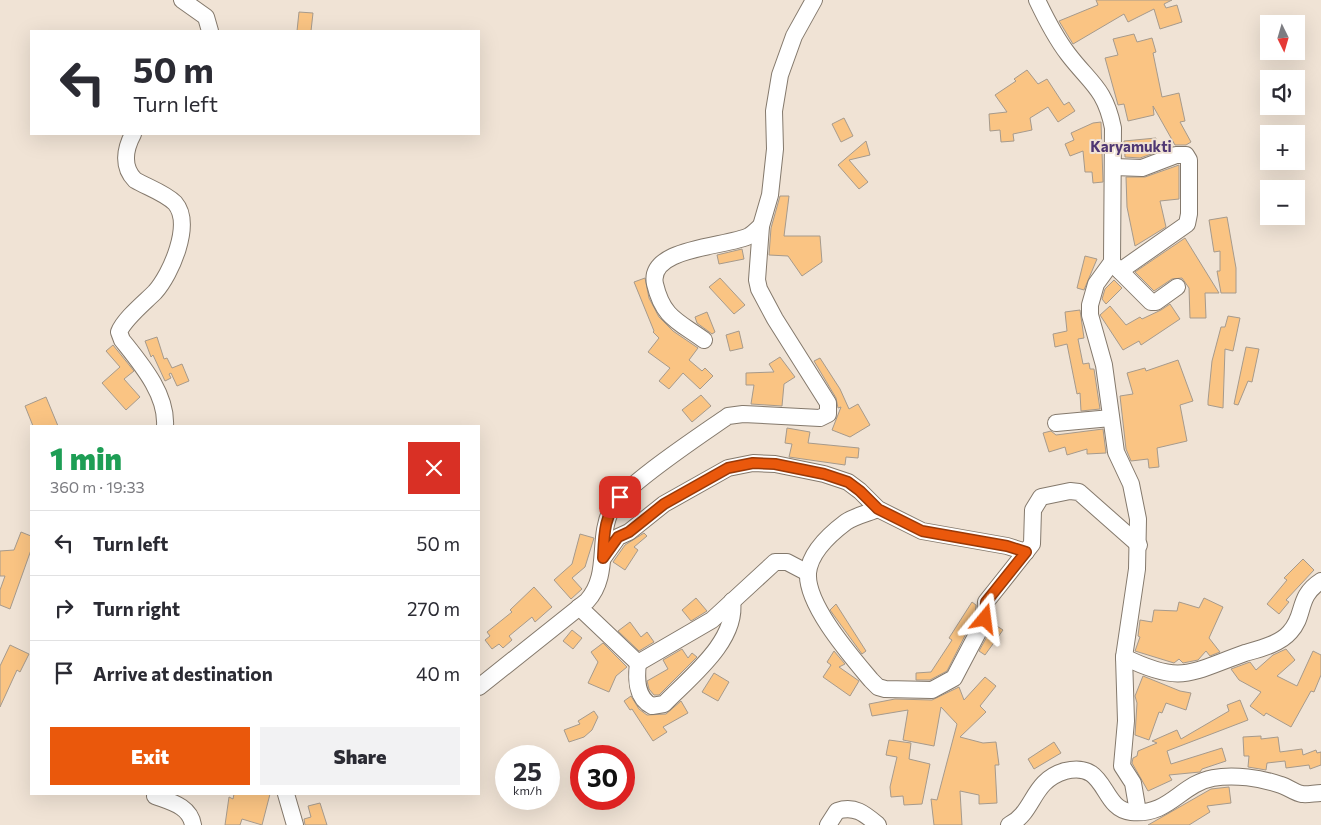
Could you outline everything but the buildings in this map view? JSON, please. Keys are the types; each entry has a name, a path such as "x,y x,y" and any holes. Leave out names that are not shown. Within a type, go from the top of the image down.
{"street":[{"path":"182,0 206,18 210,30"},
{"path":"480,686 595,592 601,577 604,535 612,506 634,485 728,416 743,414 820,418 828,414 828,403 775,319 759,289 757,280 761,226 771,188 775,149 774,111 780,75 794,36 814,0"},
{"path":"1037,0 1050,27 1068,55 1098,86 1104,98 1113,128 1116,267 1151,302 1156,302 1177,287"},
{"path":"133,135 126,153 130,175 135,180 174,203 182,221 182,232 174,261 162,284 124,323 119,332 122,340 155,388 161,403 165,425"},
{"path":"1114,168 1151,166 1180,154 1186,155 1189,160 1189,214 1187,224 1116,267 1096,284 1090,305 1090,315 1104,365 1116,452 1131,484 1138,519 1139,545 1124,657 1126,721 1122,766 1133,783 1138,812"},
{"path":"704,340 664,311 654,282 659,267 673,255 730,242 751,235 761,226"},
{"path":"1056,424 1112,418"},
{"path":"603,558 618,537 629,532 664,504 728,468 753,463 775,464 824,474 848,482 878,509 922,531 1007,546 1026,552"},
{"path":"878,509 848,521 834,532 819,547 811,560 808,573 809,584 815,602 836,635 878,687 932,690 950,681 957,673 985,619 986,602 1026,552 1033,540 1033,510 1038,500 1044,496 1070,491 1082,495 1139,545"},
{"path":"638,663 712,620 775,562 787,562 808,573"},
{"path":"1124,657 1155,672 1179,674 1202,671 1260,648 1291,632 1308,592 1321,581"},
{"path":"638,663 636,677 639,691 647,704 652,706 664,704 716,650 730,623 733,613 732,601"},
{"path":"578,607 638,663"},
{"path":"1009,825 1024,810 1043,782 1055,775 1075,770 1089,772 1095,776 1118,806 1125,811 1138,812 1166,806 1192,785 1213,778 1258,780 1282,785 1302,794 1321,793"},
{"path":"286,795 295,825"},
{"path":"155,796 185,810 190,815 193,825"},
{"path":"828,825 837,811 851,808 859,810 878,825"}],"district":[{"name":"Karyamukti","path":"1131,146"}],"route":[{"path":"620,497 612,506 607,519 603,558 618,537 629,532 664,504 728,468 753,463 775,464 824,474 848,482 878,509 922,531 1007,546 1026,552 986,602 985,619"}]}
